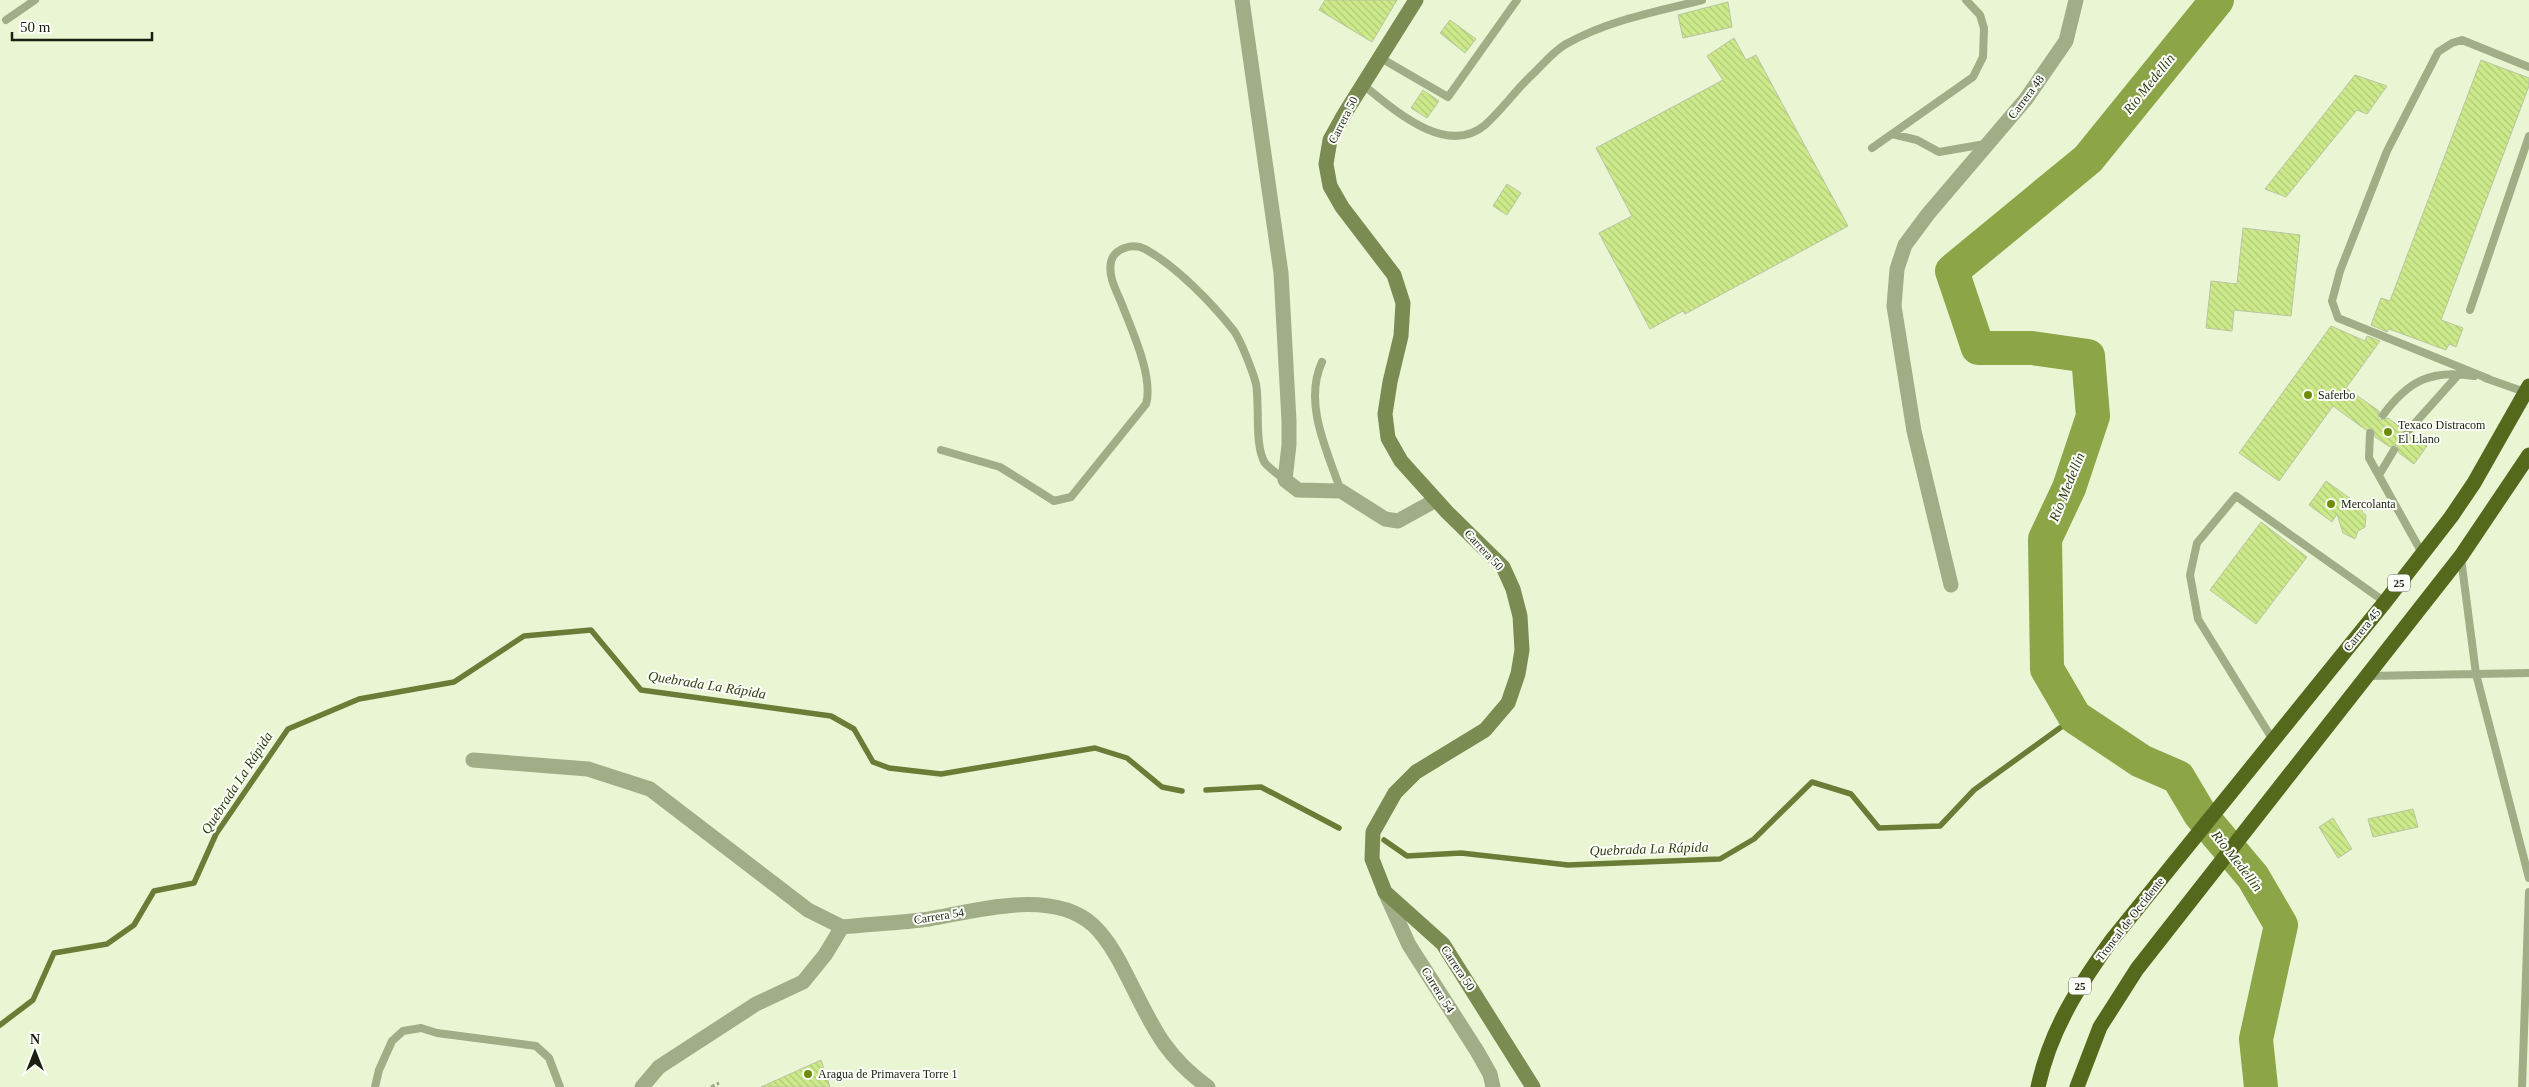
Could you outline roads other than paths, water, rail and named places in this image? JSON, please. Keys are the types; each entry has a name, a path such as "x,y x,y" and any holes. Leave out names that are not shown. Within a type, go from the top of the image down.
{"highway":[{"name":"Carrera 45","path":"2251,768 2385,602 2474,483 2527,389"},
{"name":"25","path":"2078,1087 2097,1034 2108,1013 2137,969 2461,556 2529,455"},
{"name":"Troncal de Occidente","path":"2038,1087 2049,1045 2072,999 2111,941 2251,768"}],"main road":[{"name":"Carrera 50","path":"1416,0 1362,84 1330,140 1326,164 1330,186 1342,207 1394,275 1403,303 1401,336 1390,382 1385,414 1388,438 1401,461 1436,500 1503,567 1513,589 1520,616 1522,650 1518,674 1508,703 1485,730 1416,772 1395,793 1373,832 1372,858 1385,892 1443,944 1533,1087"}],"street":[{"path":"1242,0 1281,273 1290,445 1286,480 1298,490 1341,491 1385,519 1398,520 1436,500"},
{"name":"Carrera 48","path":"1952,586 1914,431 1894,294 1897,269 1905,245 1928,214 2026,99 2066,41 2076,0"},
{"path":"473,760 588,769 650,789 808,910 842,926 825,955 802,982 756,1004 659,1067 642,1087"},
{"name":"Carrera 54","path":"1385,892 1409,944 1477,1051 1490,1074 1493,1087"},
{"name":"Carrera 54","path":"842,926 928,919 987,907 1046,905 1070,912 1093,925 1109,944 1165,1048 1186,1072 1208,1087"}],"lane":[{"path":"6,20 35,0"},
{"path":"1379,57 1448,97 1518,0"},
{"path":"1362,84 1412,124 1441,134 1465,134 1484,126 1517,88 1564,45 1611,22 1702,0"},
{"path":"1872,148 1973,77 1983,57 1984,28 1980,15 1966,0"},
{"path":"2489,379 2338,318 2332,301 2340,271 2387,151 2438,52 2452,43 2462,40 2529,67"},
{"path":"1892,134 1917,140 1939,152 1989,144"},
{"path":"2470,310 2529,136"},
{"path":"941,450 1000,467 1054,501 1071,497 1146,404 1150,393 1135,339 1111,278 1111,262 1117,252 1124,248 1142,248 1157,256 1200,294 1235,333 1256,384 1259,436 1265,462 1286,480"},
{"path":"1322,362 1315,378 1317,422 1341,491"},
{"path":"2407,432 2459,374"},
{"path":"2383,415 2398,394 2421,379 2459,374 2489,379 2527,389"},
{"path":"2370,433 2369,458 2422,553"},
{"path":"2379,475 2394,450"},
{"path":"2273,740 2198,619 2190,575 2197,543 2236,496 2385,602"},
{"path":"2461,556 2476,674 2529,878"},
{"path":"2367,676 2529,674"},
{"path":"2522,1087 2529,892"},
{"path":"375,1087 379,1070 392,1041 403,1031 421,1028 437,1033 536,1046 550,1058 560,1087"}],"waterway":[{"name":"Río Medellín","path":"2217,0 2088,159 1952,271 1978,348 2032,348 2088,356 2093,416 2069,488 2045,539 2047,669 2075,717 2141,761 2178,777 2200,814 2253,877 2281,925 2256,1039 2261,1087"},
{"name":"Quebrada La Rápida","path":"0,1025 33,1000 54,953 107,944 134,925 154,891 194,883 216,834 288,729 359,699 454,682 524,636 591,630 641,690 831,716 854,729 873,762 889,768 941,774 1095,748 1127,758 1162,787 1182,791"},
{"name":"Quebrada La Rápida","path":"1384,840 1407,856 1461,853 1568,865 1720,859 1754,839 1812,782 1851,794 1879,828 1940,826 1974,790 2075,717"},
{"name":"Quebrada La Rápida","path":"1206,790 1261,787 1339,828"}],"place":[{"name":"Saferbo","path":"2308,395"},
{"name":"Texaco Distracom El Llano","path":"2388,432"},
{"name":"Mercolanta","path":"2331,504"},
{"name":"Aragua de Primavera Torre 1","path":"808,1074"}]}
